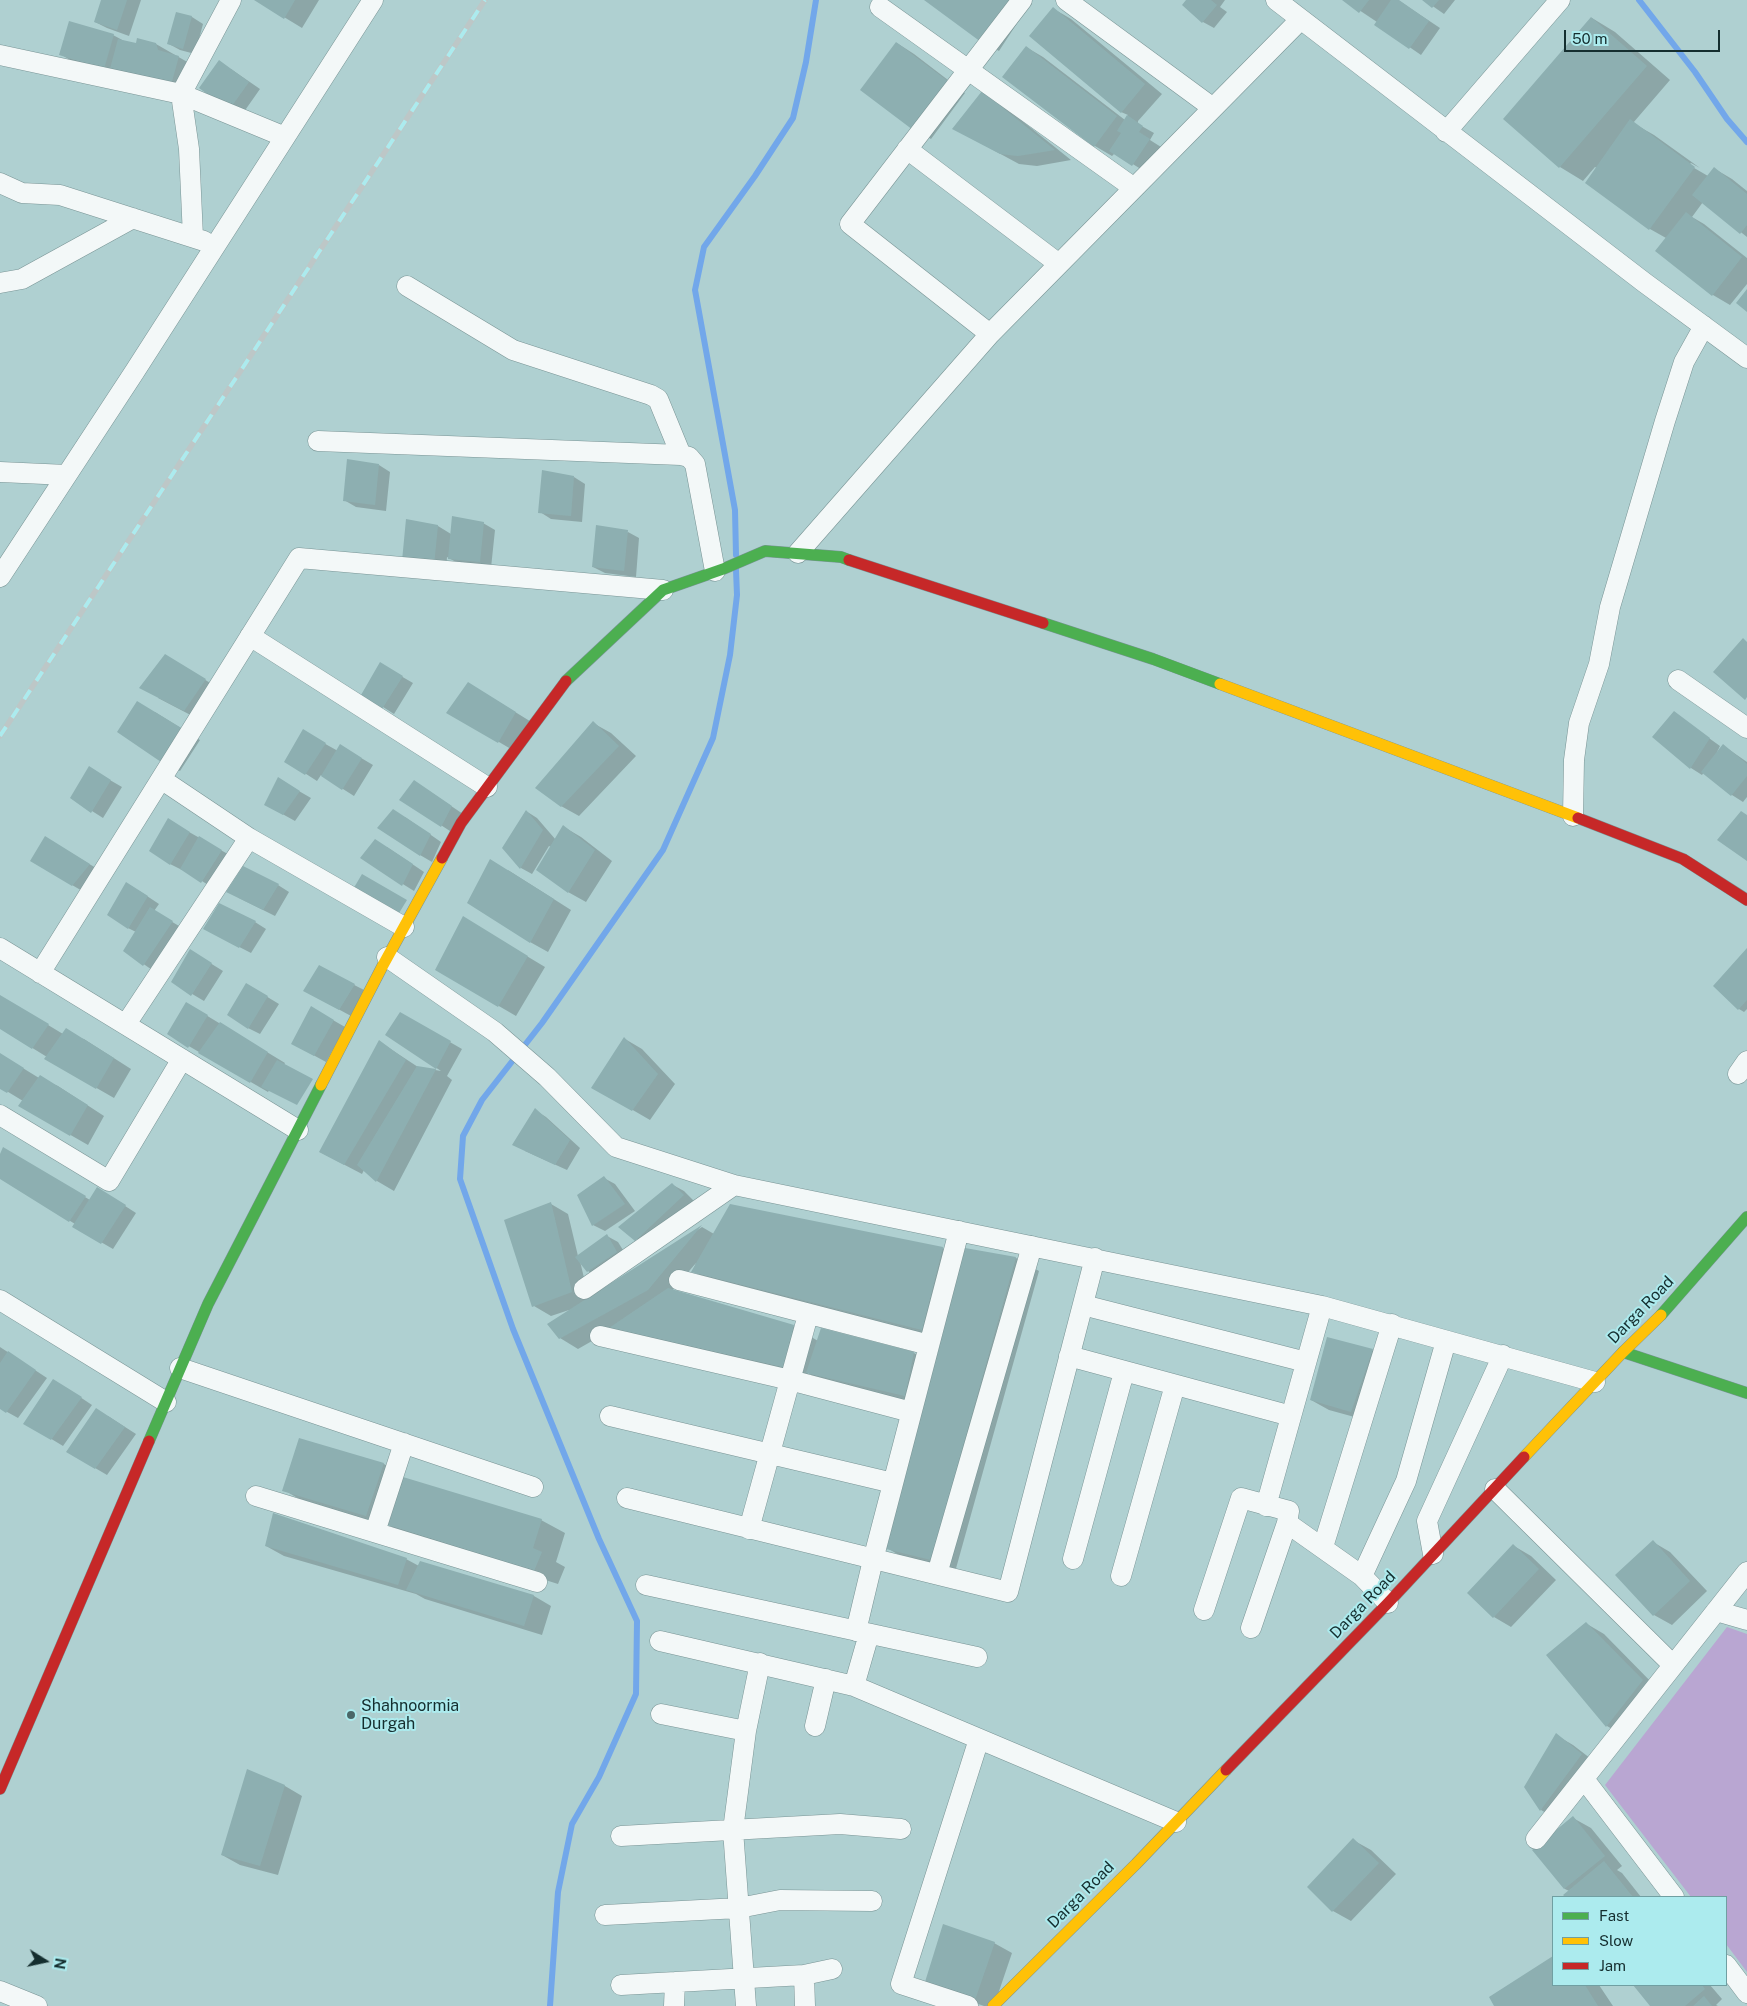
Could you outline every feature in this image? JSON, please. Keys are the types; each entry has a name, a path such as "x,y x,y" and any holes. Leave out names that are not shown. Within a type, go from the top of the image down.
{"street":[{"path":"193,238 189,149 181,94 231,0"},
{"path":"1,573 67,475 373,0"},
{"path":"990,334 850,224 1022,0"},
{"path":"1066,0 1213,108"},
{"path":"1276,0 1446,132 1747,358"},
{"path":"1446,132 1560,0"},
{"path":"880,7 1134,188"},
{"path":"798,553 990,334 1301,19"},
{"path":"0,56 181,94 284,137"},
{"path":"907,149 1059,264"},
{"path":"0,183 22,193 60,195 216,245"},
{"path":"0,283 22,278 132,218"},
{"path":"407,286 513,350 651,395 658,399 680,456"},
{"path":"1573,816 1574,760 1579,723 1599,664 1610,607 1664,421 1684,362 1704,326"},
{"path":"318,441 689,457 694,464 719,570"},
{"path":"0,472 67,475"},
{"path":"0,1789 208,1304 387,957 461,823 568,679 664,590 719,570 765,550 841,557 1153,659 1573,816 1683,859 1747,900"},
{"path":"40,973 299,558 664,590"},
{"path":"250,636 487,787"},
{"path":"1678,680 1747,728"},
{"path":"161,779 249,838 404,927"},
{"path":"126,1024 249,838"},
{"path":"0,948 298,1130"},
{"path":"387,957 495,1032 547,1076 616,1147 734,1185 1322,1306 1595,1382"},
{"path":"0,1115 108,1181 182,1059"},
{"path":"584,1289 734,1185"},
{"name":"Darga Road","path":"993,2006 1176,1822 1388,1603 1623,1352 1659,1318 1747,1218"},
{"path":"854,1686 872,1560 959,1231"},
{"path":"937,1574 1032,1246"},
{"path":"627,1498 872,1560 1008,1592 1095,1258"},
{"path":"679,1280 929,1345"},
{"path":"0,1300 166,1402"},
{"path":"1083,1306 1306,1362"},
{"path":"1266,1506 1322,1306"},
{"path":"749,1529 808,1315"},
{"path":"1323,1547 1392,1324"},
{"path":"600,1336 790,1380 911,1412"},
{"path":"1362,1576 1406,1481 1446,1341"},
{"path":"1623,1352 1747,1394"},
{"path":"1434,1554 1428,1521 1503,1355"},
{"path":"1069,1356 1291,1416"},
{"path":"180,1368 533,1486"},
{"path":"1073,1560 1124,1372"},
{"path":"1121,1576 1175,1385"},
{"path":"610,1416 893,1483"},
{"path":"375,1532 404,1443"},
{"path":"1495,1489 1673,1665"},
{"path":"256,1496 537,1582"},
{"path":"1204,1610 1241,1498 1289,1511 1287,1523 1251,1628"},
{"path":"1287,1523 1362,1576 1388,1603"},
{"path":"1536,1839 1747,1572"},
{"path":"646,1585 862,1633 977,1656"},
{"path":"1716,1611 1747,1620"},
{"path":"660,1640 760,1662 854,1686 1176,1822"},
{"path":"746,2006 733,1830 746,1731 760,1662"},
{"path":"816,1726 826,1680"},
{"path":"661,1714 746,1731"},
{"path":"968,2006 902,1984 979,1739"},
{"path":"1584,1779 1673,1896"},
{"path":"621,1836 840,1824 901,1829"},
{"path":"605,1915 739,1908 780,1900 872,1901"},
{"path":"1727,1966 1747,1993"},
{"path":"622,1985 804,1975 832,1969"},
{"path":"804,1975 805,2006"},
{"path":"674,2006 675,1982"},
{"path":"0,1991 37,2006"}],"shaded area":[{"path":"1727,1627 1747,1634 1747,1972 1727,1945 1727,1896 1690,1896 1605,1785"}],"building":[{"path":"101,0 127,0 117,30 94,22"},
{"path":"254,0 295,0 284,19"},
{"path":"924,0 1009,0 981,42"},
{"path":"1186,0 1211,0 1217,5 1202,23 1182,5"},
{"path":"1342,0 1369,0 1359,13"},
{"path":"1391,0 1399,0 1429,21 1409,49 1374,25"},
{"path":"1422,0 1439,0 1432,8"},
{"path":"1053,7 1145,84 1121,113 1029,36"},
{"path":"176,12 192,16 183,49 167,44"},
{"path":"1591,17 1647,66 1559,168 1503,119"},
{"path":"69,21 114,34 104,69 59,55"},
{"path":"137,38 156,43 158,50 179,56 171,85 110,69 118,39 136,43"},
{"path":"896,42 949,82 913,130 860,90"},
{"path":"1026,46 1117,116 1094,147 1002,77"},
{"path":"219,60 249,82 229,110 199,88"},
{"path":"982,91 1055,150 1018,156 1000,154 952,129"},
{"path":"1127,115 1143,126 1139,132 1150,139 1132,166 1109,151 1121,133 1117,131"},
{"path":"1630,119 1695,167 1649,230 1585,183"},
{"path":"1714,167 1747,194 1747,225 1740,234 1692,195"},
{"path":"1686,212 1742,257 1712,296 1655,251"},
{"path":"1747,289 1747,312 1736,303"},
{"path":"347,459 379,464 375,505 343,501"},
{"path":"542,470 574,476 571,516 538,513"},
{"path":"452,516 484,522 480,562 448,559"},
{"path":"406,519 438,525 434,565 402,561"},
{"path":"596,525 628,530 624,571 592,567"},
{"path":"1743,638 1747,642 1747,697 1745,700 1713,672"},
{"path":"165,654 206,679 184,711 139,688"},
{"path":"380,662 403,676 382,709 361,695"},
{"path":"468,682 516,712 498,743 446,713"},
{"path":"137,701 183,729 161,762 117,732"},
{"path":"1674,711 1710,738 1690,769 1652,737"},
{"path":"593,721 619,746 561,807 535,788"},
{"path":"303,729 326,743 305,775 284,762"},
{"path":"340,744 362,758 342,790 321,776"},
{"path":"1723,744 1747,764 1747,776 1731,796 1701,772"},
{"path":"89,766 111,780 91,813 70,798"},
{"path":"278,777 300,791 283,815 264,805"},
{"path":"414,780 452,806 441,827 399,800"},
{"path":"393,809 431,834 420,856 377,828"},
{"path":"526,810 543,830 520,869 502,848"},
{"path":"1741,811 1747,815 1747,861 1717,840"},
{"path":"168,818 190,832 170,865 149,851"},
{"path":"563,825 595,850 568,893 536,870"},
{"path":"45,836 90,864 72,886 30,861"},
{"path":"199,836 222,850 201,883 180,869"},
{"path":"375,839 413,864 402,886 360,858"},
{"path":"490,859 554,899 530,943 467,903"},
{"path":"243,866 279,884 263,910 226,892"},
{"path":"362,874 407,900 396,918 352,891"},
{"path":"126,882 148,896 128,929 107,915"},
{"path":"219,903 256,921 239,948 203,929"},
{"path":"150,907 173,921 143,966 123,951"},
{"path":"463,916 528,956 498,1007 435,970"},
{"path":"1747,948 1747,1000 1738,1010 1713,986"},
{"path":"190,949 212,963 191,996 171,982"},
{"path":"319,965 355,984 339,1010 303,991"},
{"path":"246,983 268,996 248,1029 227,1015"},
{"path":"0,995 49,1024 32,1049 0,1029"},
{"path":"186,1002 208,1015 188,1048 167,1034"},
{"path":"311,1006 334,1020 314,1056 291,1044"},
{"path":"400,1012 451,1041 376,1182 357,1165 417,1066 436,1069 385,1035"},
{"path":"220,1022 268,1052 250,1083 198,1053"},
{"path":"66,1028 114,1058 96,1089 44,1059"},
{"path":"624,1037 658,1074 632,1111 591,1088"},
{"path":"379,1040 406,1060 344,1165 319,1152"},
{"path":"0,1053 24,1068 7,1093 0,1089"},
{"path":"277,1060 313,1079 297,1105 261,1087"},
{"path":"40,1075 88,1105 70,1136 18,1106"},
{"path":"535,1108 570,1140 555,1165 512,1145"},
{"path":"3,1147 86,1196 69,1222 0,1179 0,1154"},
{"path":"604,1176 625,1204 592,1226 577,1195"},
{"path":"672,1183 684,1195 635,1241 618,1227"},
{"path":"97,1187 126,1205 101,1244 72,1227"},
{"path":"551,1202 572,1292 532,1307 504,1220"},
{"path":"730,1204 943,1247 922,1330 691,1272"},
{"path":"702,1225 648,1290 559,1339 547,1324"},
{"path":"607,1234 617,1252 587,1272 575,1257"},
{"path":"965,1248 1016,1257 931,1560 886,1549"},
{"path":"668,1288 794,1325 783,1367 609,1328"},
{"path":"821,1328 914,1352 905,1396 806,1373"},
{"path":"1327,1337 1373,1349 1351,1412 1310,1400"},
{"path":"8,1351 36,1370 6,1413 0,1409 0,1363"},
{"path":"53,1379 82,1397 51,1440 23,1424"},
{"path":"96,1408 125,1427 95,1469 66,1452"},
{"path":"299,1438 384,1463 366,1516 282,1491"},
{"path":"403,1477 542,1519 533,1548 542,1552 534,1571 385,1524"},
{"path":"273,1513 407,1558 398,1585 265,1546"},
{"path":"1653,1540 1690,1581 1653,1616 1615,1575"},
{"path":"1513,1544 1539,1569 1493,1618 1467,1593"},
{"path":"420,1561 534,1595 524,1626 406,1590"},
{"path":"1586,1622 1643,1680 1606,1727 1546,1655"},
{"path":"1556,1733 1582,1754 1540,1811 1524,1787"},
{"path":"247,1769 285,1785 260,1866 221,1855"},
{"path":"1573,1816 1605,1856 1564,1889 1532,1850"},
{"path":"1353,1838 1379,1863 1332,1912 1307,1887"},
{"path":"1604,1861 1632,1896 1564,1896"},
{"path":"943,1924 995,1942 975,2000 925,1982"},
{"path":"1552,1957 1552,1986 1586,1986 1598,2006 1494,2006 1489,1997"},
{"path":"1634,1986 1703,1986 1705,1989 1685,2006 1650,2006"},
{"path":"1704,1996 1712,2006 1693,2006"}],"waterway":[{"path":"736,555 735,510 695,290 704,247 755,176 793,118 806,62 816,0"},
{"path":"1639,0 1695,72 1727,119 1747,142"},
{"path":"550,2006 558,1892 572,1824 599,1777 636,1694 637,1621 599,1539 513,1329 460,1179 463,1136 482,1100 542,1023 663,850 713,738 730,655 737,595 736,570"}],"railway":[{"path":"0,736 485,0"}],"traffic: fast":[{"path":"566,681 663,590 723,569 765,551 841,557 849,560"},
{"path":"1043,623 1153,659 1220,684"},
{"path":"149,1441 208,1304 321,1085"},
{"path":"1661,1315 1747,1217"},
{"path":"1623,1352 1747,1393"}],"traffic: slow":[{"path":"1220,684 1578,818"},
{"path":"321,1085 382,967 442,858"},
{"path":"1524,1457 1623,1352 1661,1315"},
{"path":"993,2006 1136,1864 1226,1770"}],"traffic: jam":[{"path":"849,560 1043,623"},
{"path":"442,858 461,823 566,681"},
{"path":"1578,818 1683,859 1747,900"},
{"path":"0,1789 149,1441"},
{"path":"1226,1770 1388,1603 1524,1457"}],"place":[{"name":"Shahnoormia Durgah","path":"351,1715"}]}
